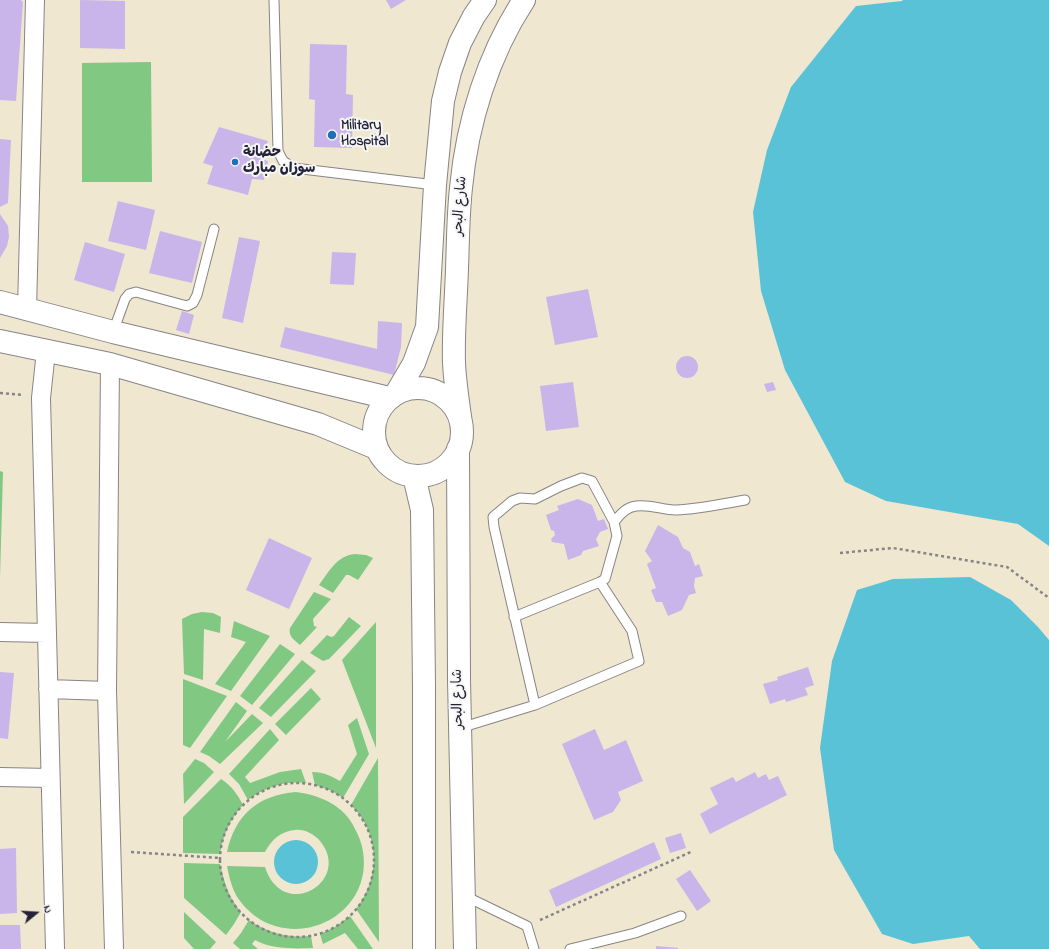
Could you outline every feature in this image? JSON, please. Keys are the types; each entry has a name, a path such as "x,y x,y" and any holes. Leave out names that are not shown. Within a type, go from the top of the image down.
{"main road":[{"name":"شارع البحر","path":"393,395 414,363 427,327 435,185 443,101 450,72 460,43 474,16 485,0"},
{"name":"شارع البحر","path":"461,423 456,386 454,333 460,187 468,140 480,94 497,50 524,0"},
{"path":"0,302 113,332 393,395"},
{"path":"427,327 454,333"},
{"path":"0,341 110,364 318,424 376,448"},
{"path":"416,387 436,391 453,404 461,423 462,436 458,449 448,464 432,474 414,476 398,472 385,462 376,448 373,430 378,412 393,395 416,387"},
{"name":"شارع البحر","path":"458,449 459,680 465,949"},
{"path":"414,476 422,510 424,949"},
{"path":"424,686 459,680"}],"street":[{"path":"27,309 35,0"},
{"path":"46,351 41,398 55,949"},
{"path":"110,364 107,691 114,949"},
{"path":"0,632 47,633"},
{"path":"48,689 107,691"},
{"path":"0,777 50,778"}],"lane":[{"path":"274,0 278,151 283,161 294,168 435,185"},
{"path":"113,332 125,299 129,294 136,292 187,306 193,303 197,295 214,228"},
{"path":"514,617 605,579 617,536 614,522 592,481 582,478 561,486 535,499 520,498 512,501 493,517 514,617 535,705"},
{"path":"614,522 623,511 636,506 652,506 675,510 693,509 744,500"},
{"path":"460,728 535,705 639,661 632,631 600,582"},
{"path":"464,895 527,926 534,949"},
{"path":"570,949 635,933 680,916"}],"path":[{"path":"840,553 893,548 1007,567 1049,598"},
{"path":"295,782 306,783 324,788 336,793 348,802 360,815 369,831 374,858 370,886 362,902 350,916 327,931 309,936 295,937 282,935 264,929 249,920 241,912 233,902 226,889 220,858 225,833 231,820 243,805 257,793 268,788 295,782"},
{"path":"112,851 220,858"},
{"path":"527,926 693,851"}],"green space":[{"path":"151,62 152,182 82,182 82,63"},
{"path":"0,471 3,472 0,578"},
{"path":"348,555 366,555 373,558 358,580 346,575 333,593 319,585 338,561"},
{"path":"314,592 331,599 313,619 314,626 317,627 300,645 291,636 290,628"},
{"path":"202,612 213,613 221,617 220,633 204,629 203,680 184,674 182,619 192,614"},
{"path":"349,617 361,626 329,659 323,661 310,653 327,635 331,637 334,636"},
{"path":"234,621 270,636 231,691 215,684 246,642 231,637"},
{"path":"376,622 376,748 342,660"},
{"path":"280,644 295,654 252,705 240,696"},
{"path":"302,660 316,671 271,717 259,708"},
{"path":"183,679 227,696 190,748 183,745"},
{"path":"311,688 321,699 286,735 275,724"},
{"path":"236,702 247,711 225,742 252,714 263,723 220,764 209,756 200,752"},
{"path":"357,718 369,754 343,798 332,791 315,785 312,772 324,774 340,781 357,754 348,725"},
{"path":"270,729 279,740 245,777 250,783 280,772 301,769 306,783 290,783 268,788 248,800 239,784 229,774"},
{"path":"378,758 379,942 356,909 364,897 370,883 374,856 368,829 361,816 351,805"},
{"path":"195,759 204,763 214,772 184,804 183,774"},
{"path":"221,779 234,790 243,805 234,816 228,828 223,840 220,854 183,853 183,817"},
{"path":"296,792 323,799 331,803 345,814 351,821 358,834 363,852 363,872 358,890 348,906 334,918 317,925 299,929 280,927 261,920 250,912 236,895 230,880 227,866 265,867 274,884 286,892 299,894 312,890 322,882 328,870 328,856 318,838 305,831 295,830 281,834 273,840 265,852 227,852 236,827 250,809 270,797"},
{"path":"184,863 220,864 228,890 233,901 241,912 226,935 184,898"},
{"path":"184,912 216,942 210,949 194,949 184,938"},
{"path":"350,916 373,949 358,949 345,933 323,944 320,934 335,927"},
{"path":"249,920 256,925 278,934 311,936 313,948 275,947 255,940 252,944 258,949 240,949 233,943"}],"water":[{"path":"903,0 1049,0 1049,546 1018,524 886,501 845,482 785,370 761,291 753,212 767,150 791,87 856,6"},
{"path":"970,577 1011,600 1049,640 1049,949 980,949 969,936 913,944 882,934 834,850 820,748 832,661 857,590 893,579"},
{"path":"292,840 300,840 312,846 318,858 318,866 312,878 300,884 292,884 280,878 274,866 274,858 280,846"}],"building":[{"path":"0,0 21,0 23,2 16,101 0,100"},
{"path":"80,0 125,1 125,49 80,48"},
{"path":"386,0 406,0 391,9"},
{"path":"310,44 347,45 346,94 353,95 352,148 314,147 315,100 309,99"},
{"name":"حضانة سوزان مبارك","path":"219,127 268,141 261,159 268,161 264,180 252,179 248,195 207,184 213,166 203,163"},
{"path":"0,139 11,140 8,203 0,207"},
{"path":"118,201 155,210 146,250 108,241"},
{"path":"0,214 8,226 9,237 7,246 0,258"},
{"path":"160,231 202,242 192,283 149,273"},
{"path":"239,237 260,241 243,323 222,318"},
{"path":"85,242 125,254 114,292 74,280"},
{"path":"332,252 356,253 354,285 330,284"},
{"path":"588,289 598,337 555,345 546,297"},
{"path":"182,311 194,315 189,334 176,330"},
{"path":"378,321 402,323 401,347 394,375 280,347 285,327 377,349"},
{"path":"687,356 691,357 697,363 697,371 691,377 687,378 683,377 677,371 676,367 677,363 683,357"},
{"path":"573,382 579,427 546,431 540,386"},
{"path":"773,382 776,390 767,392 764,384"},
{"path":"578,499 592,505 598,521 604,519 608,529 600,532 596,539 599,546 583,551 581,555 568,560 564,544 552,542 551,539 555,535 554,531 551,530 546,515 559,510 557,506"},
{"path":"658,525 678,537 683,548 690,552 695,566 699,564 703,576 695,578 694,586 696,593 689,595 682,610 668,616 662,602 656,602 651,590 656,588 647,564 652,561 645,551"},
{"path":"269,538 312,558 289,609 246,590"},
{"path":"808,667 814,685 805,688 808,695 786,702 785,699 770,704 763,684 778,680 777,677"},
{"path":"0,672 14,673 8,739 0,738"},
{"path":"595,729 604,750 626,740 643,781 618,792 621,800 613,812 594,820 562,744"},
{"path":"755,772 758,778 766,774 769,780 778,776 787,795 710,834 700,814 718,804 710,788 733,777 736,782"},
{"path":"681,833 686,848 670,853 665,838"},
{"path":"654,842 661,859 556,907 549,890"},
{"path":"16,848 17,913 0,914 0,849"},
{"path":"690,870 711,901 697,911 676,879"},
{"path":"0,925 20,925 21,949 0,949"},
{"path":"656,946 678,948 678,949 656,949"}],"place":[{"name":"Military Hospital","path":"332,135"},
{"name":"حضانة سوزان مبارك","path":"235,162"}]}
